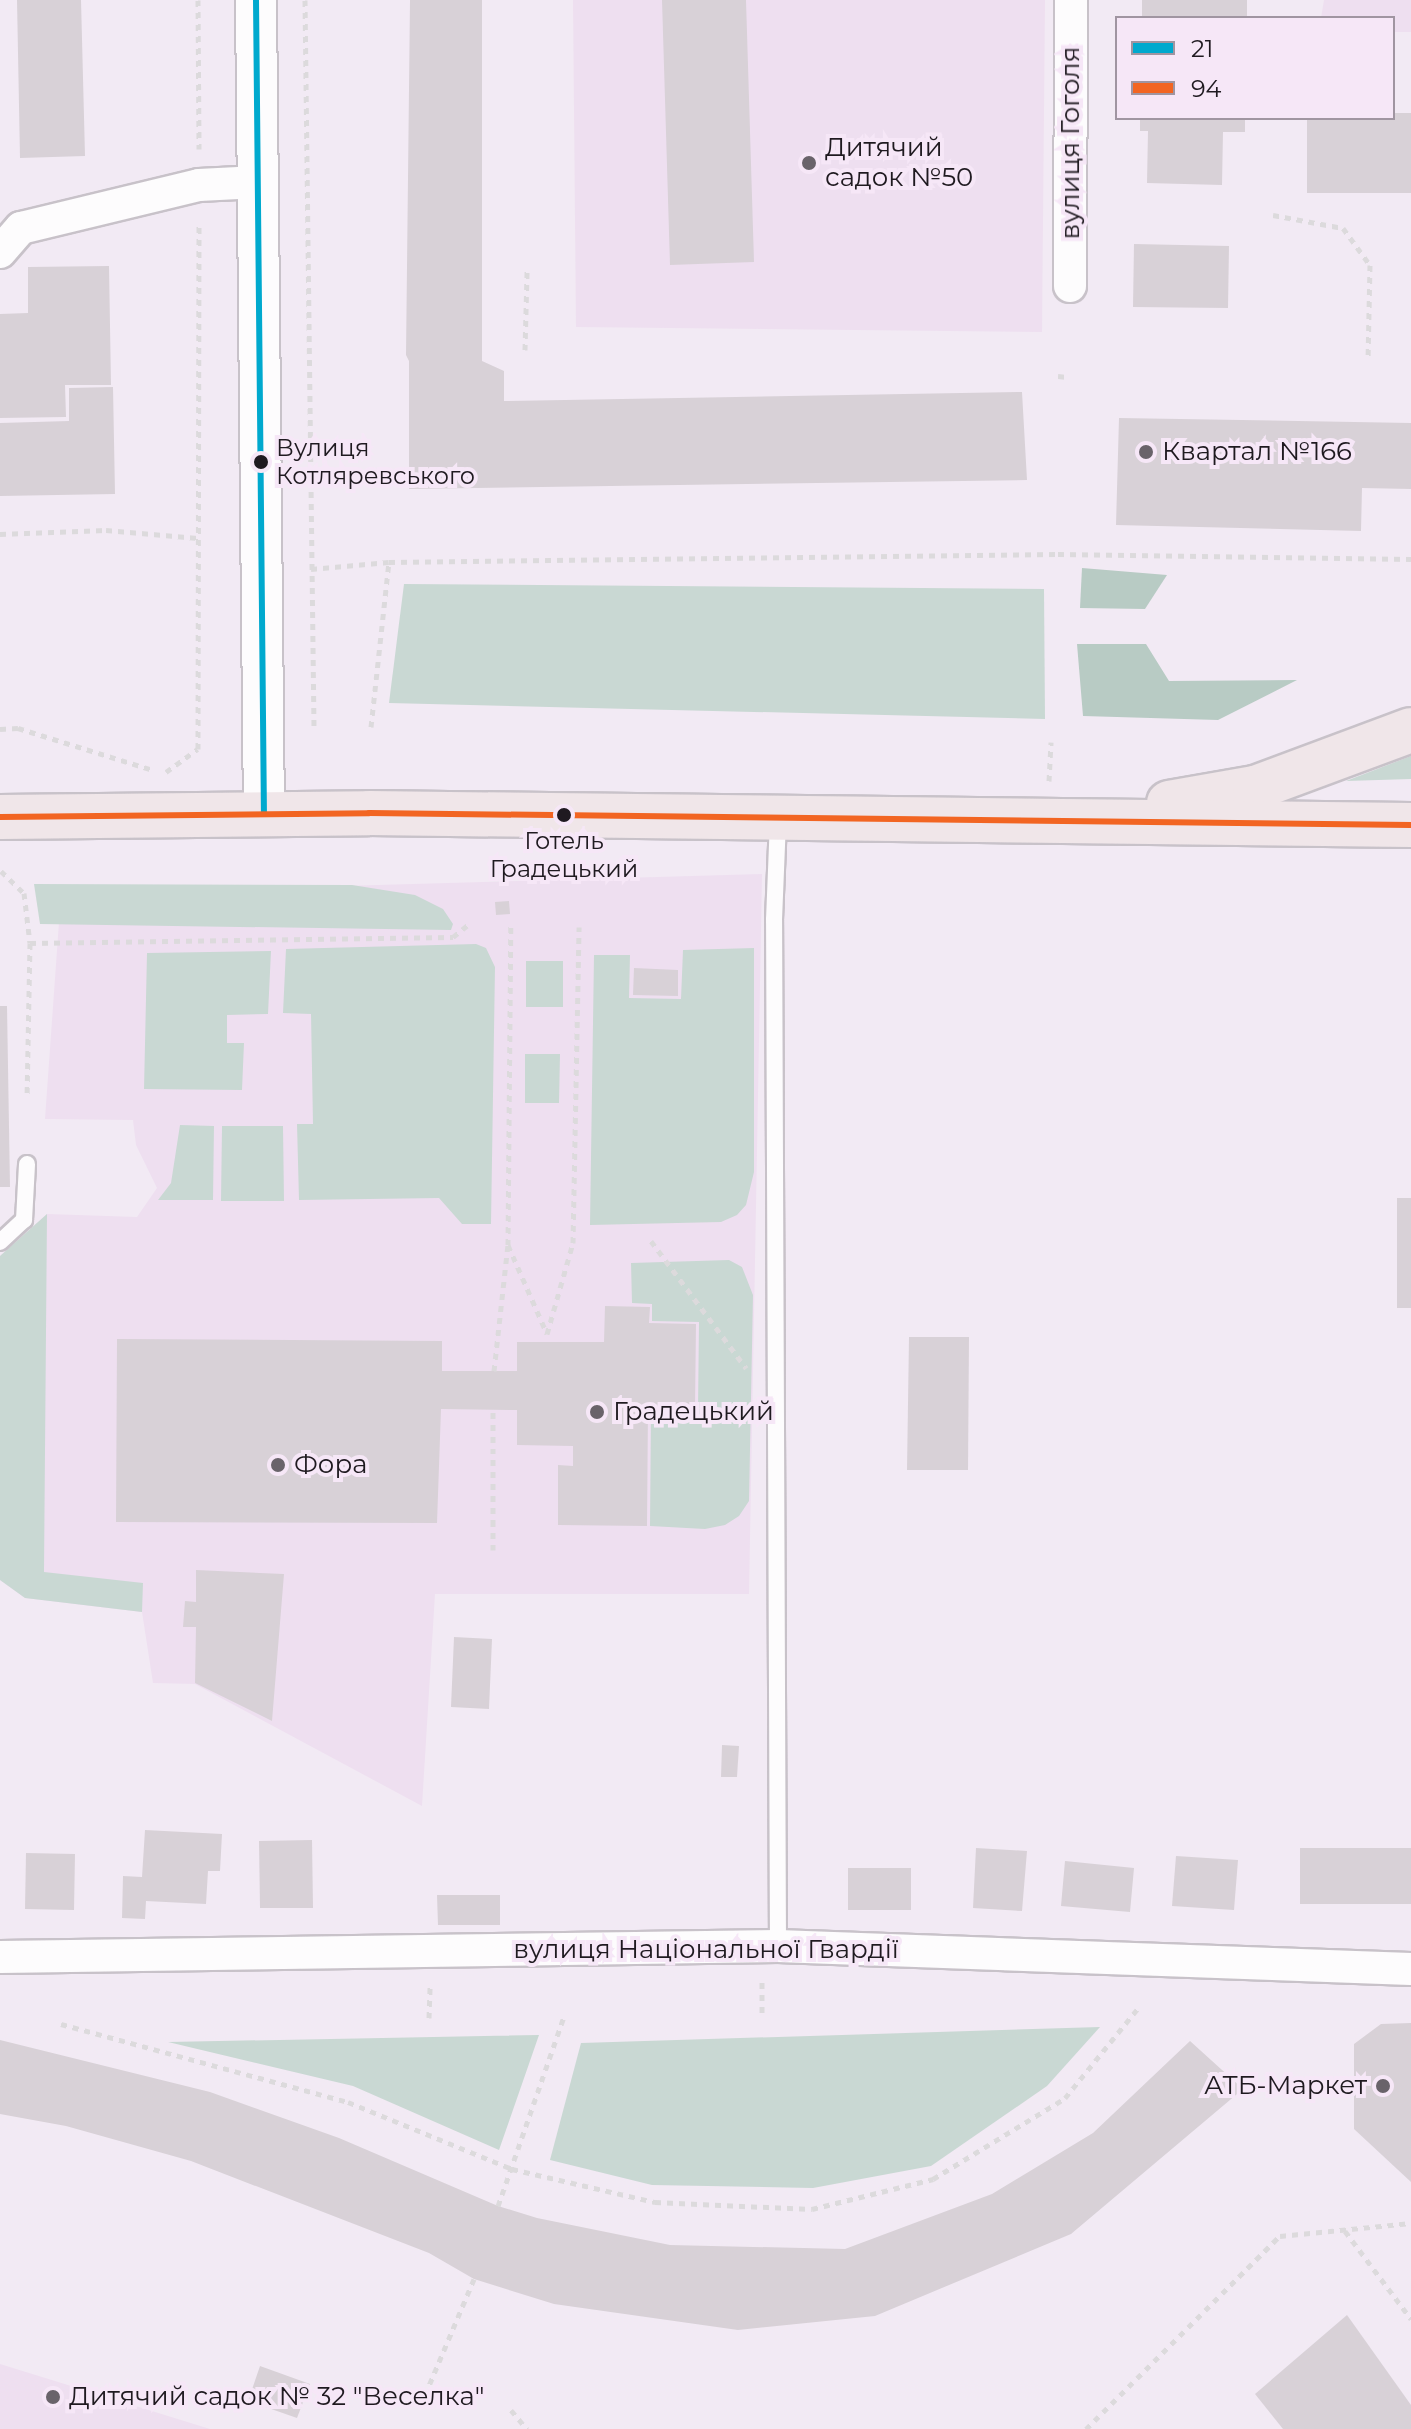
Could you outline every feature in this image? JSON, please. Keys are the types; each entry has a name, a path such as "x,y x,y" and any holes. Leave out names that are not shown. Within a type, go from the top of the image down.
{"main road":[{"path":"1062,822 1255,788 1411,730"},
{"path":"0,817 264,813 1411,825"}],"street":[{"path":"256,0 264,813"},
{"name":"вулиця Гоголя","path":"1070,286 1071,0"},
{"path":"0,252 21,228 199,185 258,182"},
{"name":"вулиця Національної Гвардії","path":"0,1957 778,1946 1411,1969"}],"lane":[{"path":"778,819 774,920 778,1946"},
{"path":"0,1242 24,1220 27,1164"}],"path":[{"path":"0,729 18,728 164,774 198,749 198,0"},
{"path":"305,0 314,730"},
{"path":"1273,215 1343,228 1370,265 1368,358"},
{"path":"525,350 527,271"},
{"path":"1058,376 1067,377"},
{"path":"0,534 106,530 198,538"},
{"path":"311,569 389,562 1058,554 1411,559"},
{"path":"371,727 389,562"},
{"path":"1,871 24,893 30,943 27,1096"},
{"path":"30,943 453,937 468,925"},
{"path":"494,1371 508,1245 511,926"},
{"path":"508,1245 547,1334 573,1243 579,927"},
{"path":"651,1241 776,1407"},
{"path":"493,1409 493,1550"},
{"path":"61,2024 348,2102 512,2169 655,2202 812,2209 933,2179 1065,2098 1139,2007"},
{"path":"498,2206 564,2016"},
{"path":"1086,2429 1280,2236 1411,2223"},
{"path":"1345,2230 1411,2319"},
{"path":"425,2395 474,2279"},
{"path":"511,2410 527,2429"}],"shaded area":[{"name":"Дитячий садок №50","path":"573,0 1045,0 1042,332 576,327"},
{"path":"1324,0 1411,0 1411,32 1395,32 1395,16 1321,16"},
{"path":"1082,568 1167,575 1145,609 1080,608"},
{"path":"404,584 1044,589 1045,719 389,703"},
{"path":"1077,644 1146,644 1169,681 1297,680 1218,720 1083,716"},
{"path":"1411,756 1411,779 1346,781"},
{"path":"762,874 749,1594 435,1594 422,1806 195,1684 153,1683 142,1612 25,1598 0,1580 0,1256 47,1214 137,1217 157,1188 136,1145 133,1120 45,1119 61,894"},
{"path":"34,884 352,885 415,895 443,909 453,924 451,930 40,924"},
{"path":"476,944 486,948 495,967 491,1224 462,1224 439,1198 299,1200 297,1124 313,1124 311,1014 283,1013 286,949"},
{"path":"754,948 754,1172 746,1205 737,1215 721,1222 590,1225 594,955 630,955 629,998 681,999 683,950"},
{"path":"271,951 268,1014 227,1015 227,1043 244,1043 242,1090 144,1089 147,953"},
{"path":"526,961 563,961 563,1007 526,1007"},
{"path":"525,1054 560,1054 559,1103 525,1103"},
{"path":"180,1125 214,1126 213,1200 158,1200 171,1183"},
{"path":"222,1126 283,1126 284,1201 221,1201"},
{"path":"47,1214 44,1572 143,1583 142,1612 25,1598 0,1580 0,1256"},
{"path":"729,1260 742,1267 753,1295 749,1501 739,1516 725,1525 705,1529 650,1526 651,1409 698,1409 699,1322 652,1321 652,1304 632,1303 631,1263"},
{"path":"1100,2027 1047,2086 931,2166 813,2188 652,2185 550,2160 581,2043"},
{"path":"539,2035 499,2150 353,2086 168,2042"},
{"name":"Дитячий садок № 32 \"Веселка\"","path":"0,2364 210,2429 0,2429"}],"building":[{"path":"17,0 81,0 85,156 20,158"},
{"path":"410,0 482,0 482,361 504,371 504,401 1022,392 1027,480 409,489 409,361 406,355"},
{"path":"662,0 746,0 754,262 670,265"},
{"path":"1142,0 1247,0 1247,16 1142,16"},
{"path":"1395,113 1411,113 1411,193 1307,193 1307,120 1395,120"},
{"path":"1140,120 1245,120 1245,132 1223,132 1222,185 1147,183 1148,131 1140,131"},
{"path":"1134,244 1229,246 1228,308 1133,307"},
{"path":"109,266 111,385 65,385 66,417 0,418 0,314 28,313 28,267"},
{"path":"113,387 115,494 0,496 0,423 69,421 69,388"},
{"path":"1119,418 1411,423 1411,489 1362,488 1361,531 1116,525"},
{"path":"509,901 510,914 496,915 495,902"},
{"path":"634,968 678,970 678,996 633,995"},
{"path":"0,1006 7,1006 10,1187 0,1187"},
{"path":"1397,1198 1411,1198 1411,1308 1397,1308"},
{"name":"Фора","path":"605,1306 650,1307 649,1323 696,1324 695,1407 648,1407 647,1526 558,1525 558,1465 573,1466 573,1446 517,1445 517,1410 441,1409 437,1523 116,1522 117,1339 442,1341 442,1371 517,1371 517,1342 604,1342"},
{"path":"909,1337 969,1337 968,1470 907,1470"},
{"path":"196,1570 284,1574 272,1721 195,1683 196,1627 183,1627 185,1601 196,1602"},
{"path":"454,1637 492,1639 489,1709 451,1707"},
{"path":"722,1745 739,1746 737,1777 721,1777"},
{"path":"145,1830 222,1834 220,1871 208,1871 206,1904 146,1901 145,1919 122,1918 123,1876 142,1877"},
{"path":"312,1840 313,1908 260,1908 259,1841"},
{"path":"976,1848 1027,1851 1022,1911 973,1908"},
{"path":"1300,1848 1411,1848 1411,1904 1300,1904"},
{"path":"26,1853 75,1854 74,1910 25,1909"},
{"path":"1176,1856 1238,1860 1234,1910 1172,1906"},
{"path":"1065,1861 1134,1868 1130,1912 1061,1906"},
{"path":"848,1868 911,1868 911,1910 848,1910"},
{"path":"437,1895 500,1895 500,1925 438,1925"},
{"name":"АТБ-Маркет","path":"1411,2023 1411,2182 1354,2129 1354,2044 1381,2024"},
{"path":"0,2040 210,2092 339,2138 498,2206 537,2218 670,2245 845,2249 992,2194 1093,2133 1190,2041 1243,2089 1071,2234 875,2316 738,2330 554,2304 474,2279 429,2253 191,2161 66,2126 0,2114"},
{"path":"1347,2315 1411,2405 1411,2429 1283,2429 1255,2394"},
{"path":"260,2366 310,2384 297,2418 248,2401"}],"transit line":[{"name":"21","path":"256,0 264,813"},
{"name":"94","path":"0,817 369,813 1411,825"}],"place":[{"name":"Дитячий садок №50","path":"809,163"},
{"name":"Квартал №166","path":"1146,452"},
{"name":"Вулиця Котляревського","path":"261,462"},
{"name":"Готель Градецький","path":"564,815"},
{"name":"Градецький","path":"597,1412"},
{"name":"Фора","path":"278,1465"},
{"name":"АТБ-Маркет","path":"1383,2086"},
{"name":"Дитячий садок № 32 \"Веселка\"","path":"53,2397"}]}
